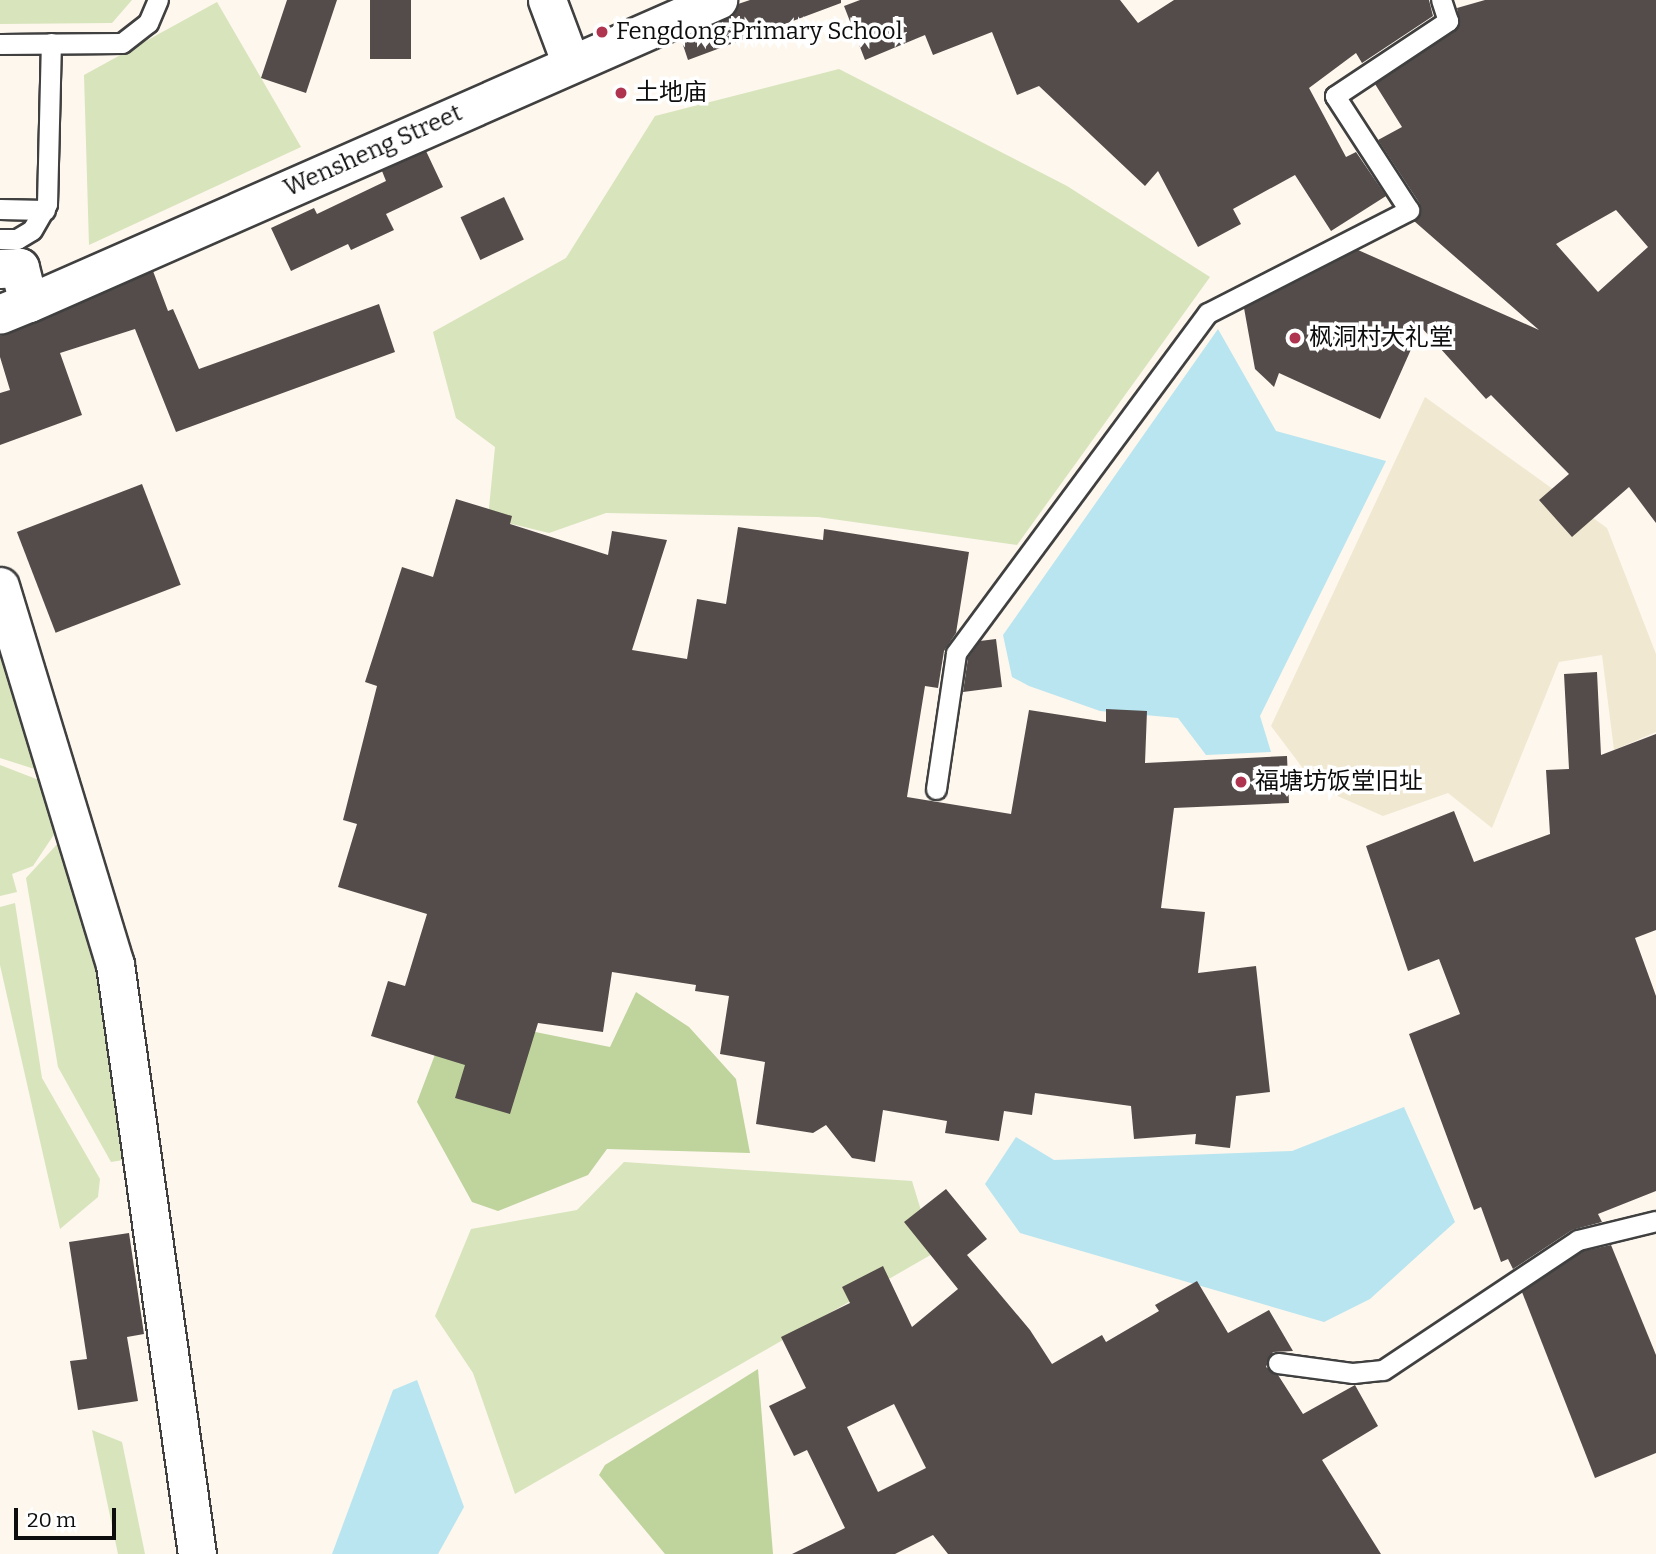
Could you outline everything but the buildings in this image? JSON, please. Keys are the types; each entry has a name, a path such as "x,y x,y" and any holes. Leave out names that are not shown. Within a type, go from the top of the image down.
{"street":[{"path":"547,0 572,64"},
{"name":"Wensheng Street","path":"14,309 718,0"},
{"path":"0,269 20,268 14,309"},
{"path":"0,586 115,964 197,1554"}],"lane":[{"path":"0,44 122,43 148,23 158,0"},
{"path":"936,789 956,653 1208,313 1409,210 1335,96 1448,22 1441,0"},
{"path":"0,239 17,239 32,230 45,210 51,43"},
{"path":"0,209 45,210"},
{"path":"1278,1363 1353,1373 1383,1370 1578,1240 1656,1221"}],"shaded area":[{"path":"1425,397 1607,528 1656,654 1656,732 1614,750 1602,655 1559,662 1492,828 1448,793 1383,816 1317,787 1271,726"}],"green space":[{"path":"0,0 132,0 112,23 0,24"},
{"path":"217,2 301,147 89,245 84,75"},
{"path":"839,69 1067,186 1210,277 1017,545 818,517 606,513 549,533 488,518 495,447 456,418 433,332 566,258 655,116"},
{"path":"0,648 44,772 0,758"},
{"path":"0,765 44,782 57,830 33,866 12,874 17,892 0,896"},
{"path":"60,841 108,994 123,1160 111,1162 58,1067 26,878"},
{"path":"15,903 42,1078 100,1179 98,1197 60,1229 0,965 0,907"},
{"path":"636,992 689,1027 736,1079 750,1153 607,1149 588,1175 498,1211 472,1202 417,1102 450,1015 610,1047"},
{"path":"624,1162 912,1181 934,1253 515,1494 473,1373 435,1316 471,1229 577,1210"},
{"path":"758,1369 773,1554 665,1554 599,1475 605,1465"},
{"path":"92,1430 122,1442 145,1554 118,1554"}],"water":[{"path":"1218,329 1276,431 1386,461 1260,716 1271,752 1206,755 1178,718 1100,711 1029,686 1012,677 1003,635"},
{"path":"1404,1107 1455,1222 1370,1299 1324,1322 1020,1233 985,1184 1016,1137 1054,1160 1292,1151"},
{"path":"417,1380 464,1507 438,1554 332,1554 393,1390"}],"place":[{"name":"Fengdong Primary School","path":"602,32"},
{"name":"土地庙","path":"621,93"},
{"name":"枫洞村大礼堂","path":"1295,338"},
{"name":"福塘坊饭堂旧址","path":"1241,782"}]}
